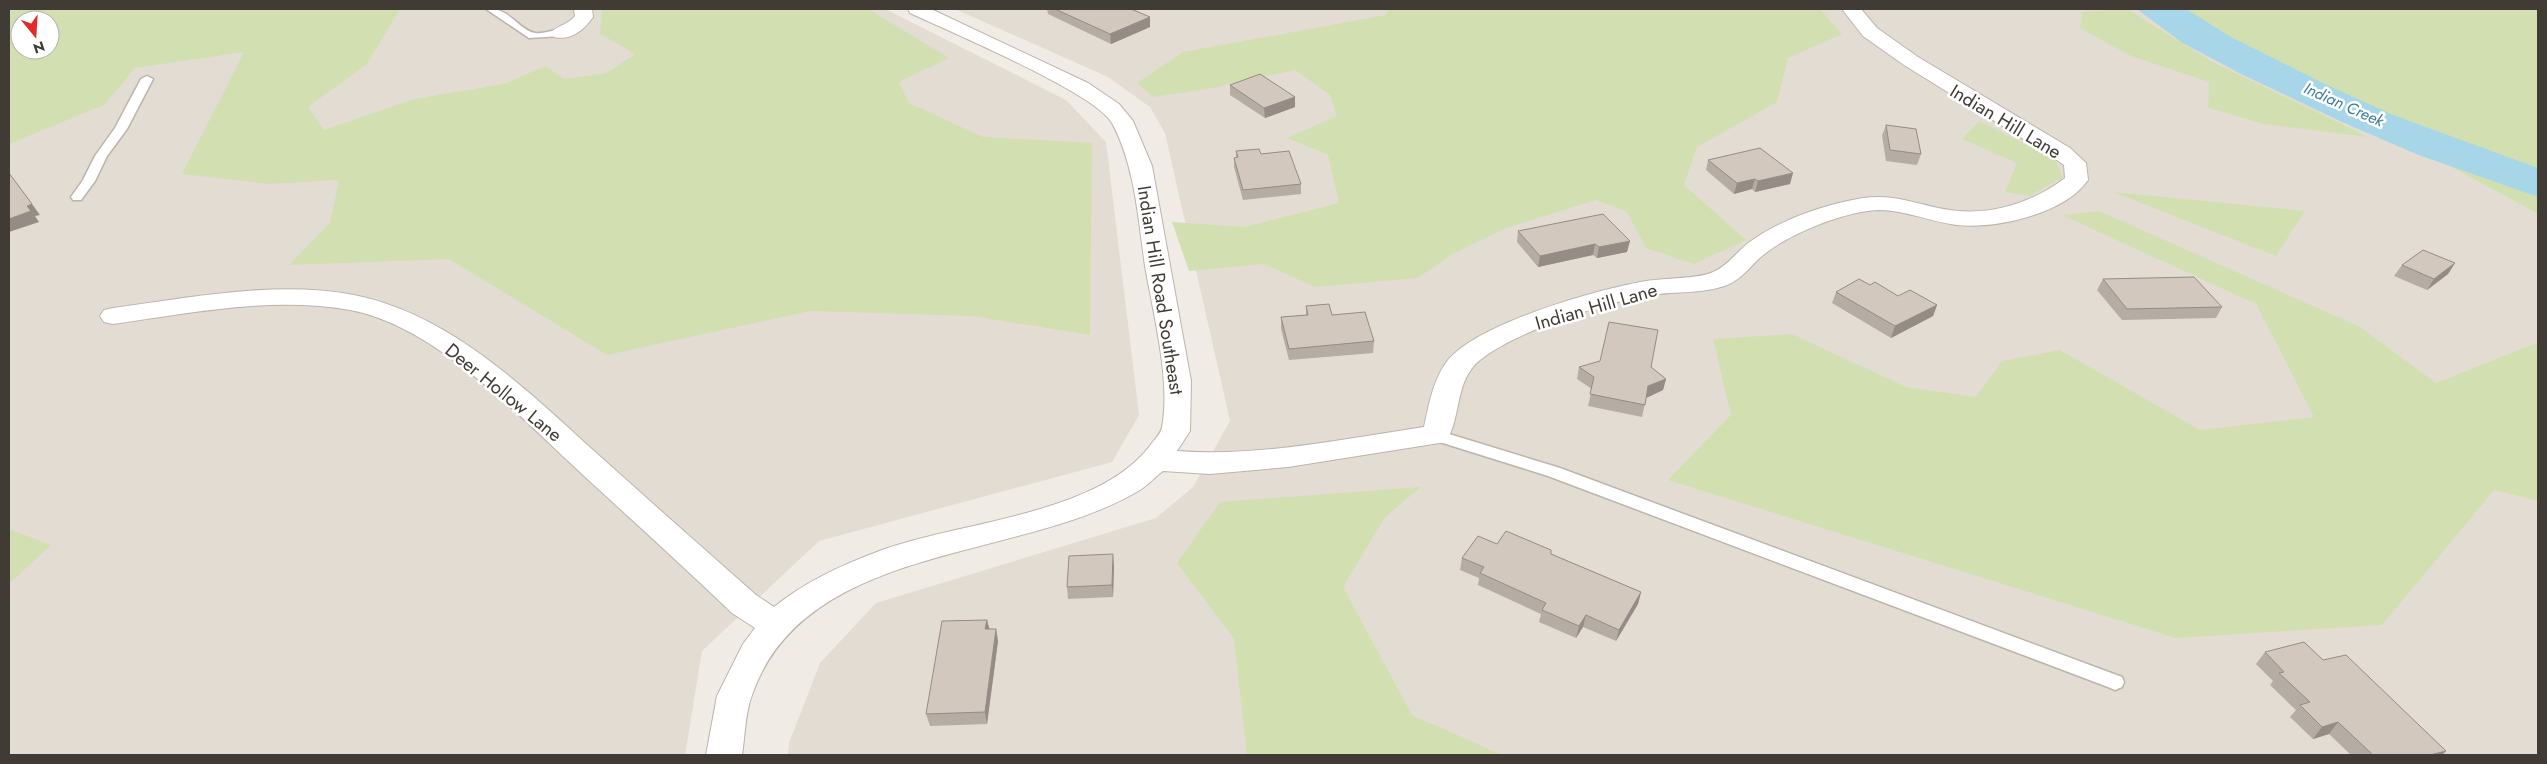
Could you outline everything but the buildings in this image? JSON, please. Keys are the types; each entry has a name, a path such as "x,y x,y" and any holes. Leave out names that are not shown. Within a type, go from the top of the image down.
{"street":[{"path":"560,33 576,27 584,17 583,9"},
{"name":"Indian Hill Road Southeast","path":"724,755 734,696 755,654 776,625 804,601 835,583 894,558 1032,522 1093,502 1131,482 1156,460 1176,431 1178,409 1177,380 1141,166 1122,121 1112,108 1081,88 917,9"},
{"name":"Indian Hill Lane","path":"1436,435 1448,390 1458,366 1485,344 1535,322 1642,289 1718,280 1728,275 1758,247 1799,226 1833,213 1871,204 1894,204 1940,216 1986,220 2006,217 2060,195 2077,180 2078,173 2075,164 2062,153 1911,61 1870,32 1851,9"},
{"name":"Deer Hollow Lane","path":"113,316 227,301 281,298 320,299 355,304 394,316 429,334 474,363 534,413 744,604 776,625"},
{"path":"1156,460 1210,464 1288,457 1436,435"}],"lane":[{"path":"491,9 533,36 560,33"},
{"path":"77,197 101,156 121,129 146,79"},
{"path":"1436,435 1554,472 2115,682"}],"shaded area":[{"path":"9,9 885,9 1066,100 1106,142 1139,415 1112,462 819,541 702,651 685,755 9,755"},
{"path":"955,9 2157,9 2538,214 2538,755 788,755 789,743 820,663 876,603 1156,518 1193,487 1230,421 1165,133 1150,107 1108,77"}],"green space":[{"path":"9,9 400,9 367,64 308,107 324,130 414,99 503,84 546,66 564,79 607,73 635,54 600,34 602,9 868,9 949,58 899,82 909,103 983,137 1092,143 1090,335 972,316 810,311 607,355 449,259 289,265 330,223 339,180 269,184 182,174 244,52 135,68 104,105 9,144"},
{"path":"1389,9 1820,9 1842,34 1788,58 1777,102 1697,147 1684,185 1746,240 1694,264 1646,248 1627,212 1596,200 1506,228 1452,254 1418,278 1315,287 1264,264 1189,271 1172,222 1244,227 1339,203 1328,155 1287,138 1337,116 1330,95 1295,70 1208,89 1153,97 1137,83 1183,52 1386,15"},
{"path":"2127,9 2211,61 2368,137 2264,124 2208,108 2209,82 2131,56 2080,28 2082,12"},
{"path":"2157,9 2538,9 2538,214"},
{"path":"1979,121 2055,159 2063,177 2030,196 2005,192 2017,163 1962,139"},
{"path":"2113,192 2305,211 2276,256"},
{"path":"2099,211 2360,327 2436,383 2538,342 2538,501 2494,490 2382,625 2176,638 1668,480 1731,415 1713,339 1792,334 1906,387 1976,397 2002,361 2060,350 2200,430 2314,417 2256,304 2062,215"},
{"path":"1421,487 1385,517 1343,587 1412,715 1502,755 1247,755 1234,639 1177,563 1220,502"},
{"path":"9,529 51,545 9,584"}],"water":[{"name":"Indian Creek","path":"2137,9 2186,9 2231,37 2325,84 2393,115 2538,168 2538,197 2416,154 2340,121 2241,74 2181,42"}]}
